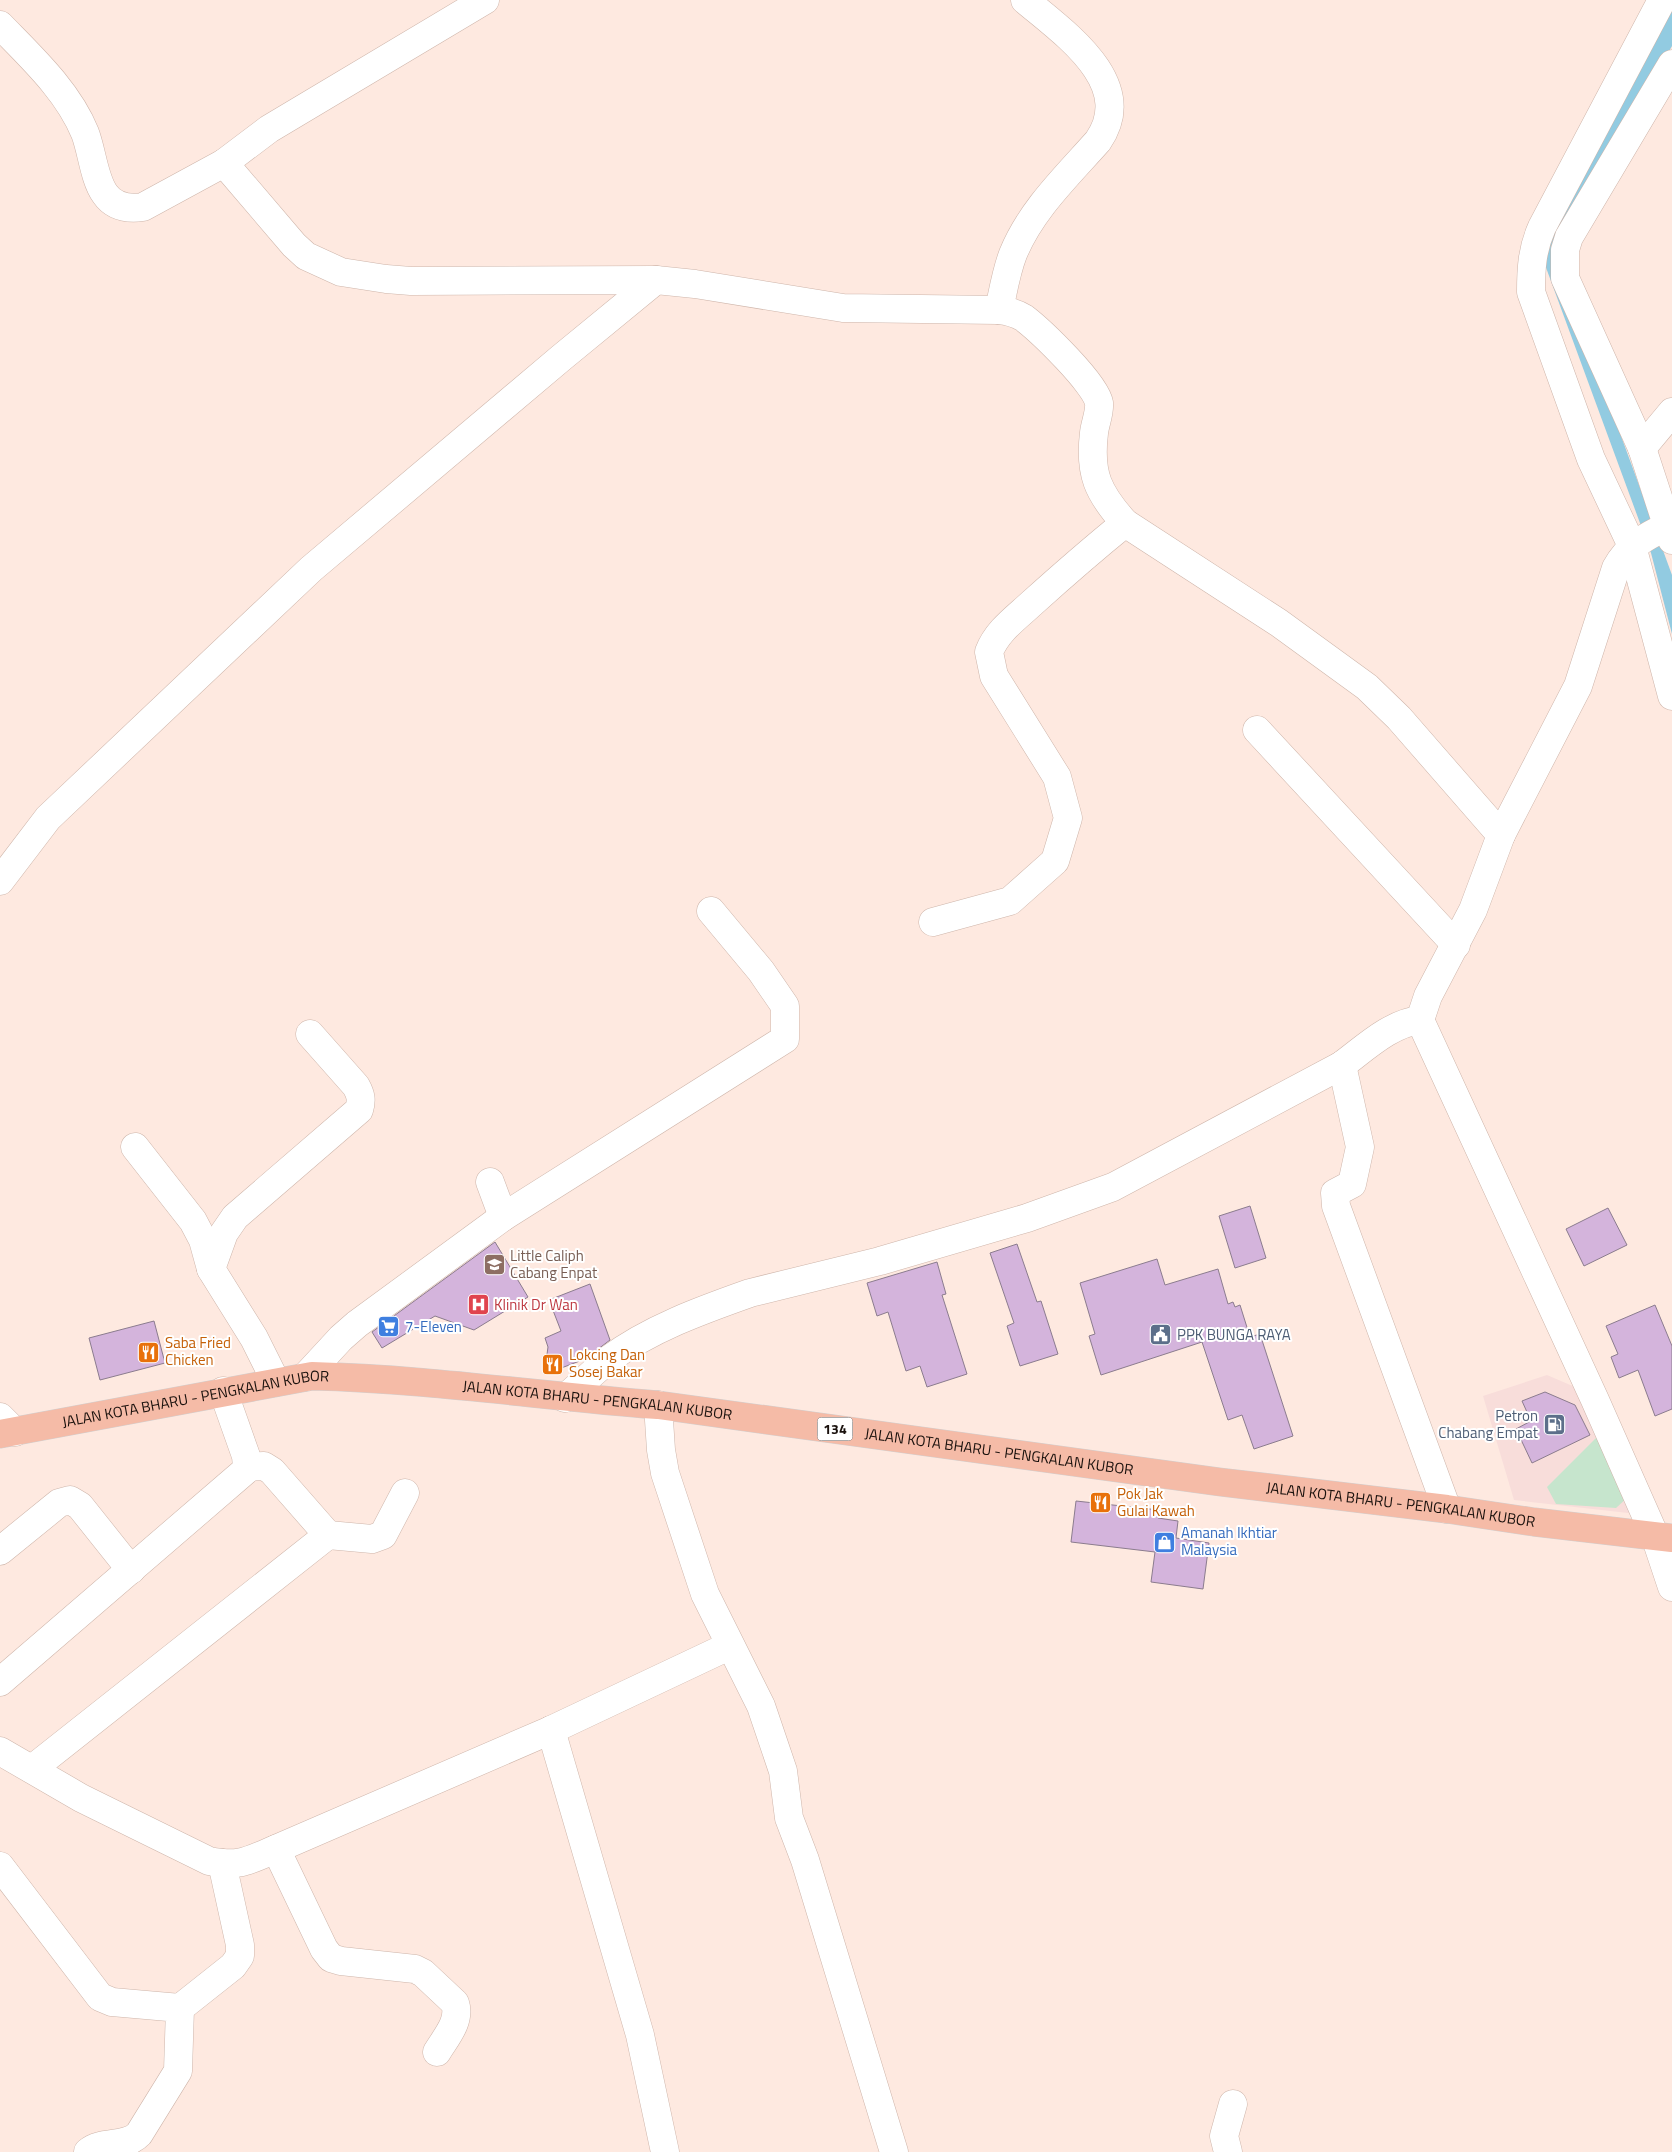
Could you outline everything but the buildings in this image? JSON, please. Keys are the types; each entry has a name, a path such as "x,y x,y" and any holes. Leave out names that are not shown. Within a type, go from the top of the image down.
{"main road":[{"name":"JALAN KOTA BHARU - PENGKALAN KUBOR","path":"5,1428 305,1377 364,1377 414,1380 565,1398 658,1406 1220,1482 1663,1537"}],"street":[{"path":"0,25 38,63 74,110 85,133 102,188 111,200 119,205 132,208 143,207 224,163 270,130 485,0"},
{"path":"999,310 1012,256 1021,237 1035,213 1098,141 1104,131 1110,113 1110,102 1102,78 1086,54 1025,0"},
{"path":"1655,536 1591,459 1531,292 1531,273 1534,248 1542,227 1662,0"},
{"path":"1672,64 1569,236 1565,250 1565,278 1642,448 1655,536 1672,696"},
{"path":"224,163 306,256 341,272 355,275 410,281 656,280 695,284 843,308 999,310 1010,311 1023,317 1074,366 1091,386 1099,403 1094,432 1092,468 1097,483 1109,505 1124,523 1279,623 1345,669 1367,687 1399,718 1501,835"},
{"path":"0,881 48,818 311,569 656,280"},
{"path":"1642,448 1672,412"},
{"path":"933,922 1010,902 1056,861 1068,818 1057,777 994,676 989,652 998,635 1010,623 1124,523"},
{"path":"1655,536 1622,557 1616,568 1578,686 1501,835 1473,910 1428,996 1420,1020 1663,1537 1672,1587"},
{"path":"1257,730 1456,945"},
{"path":"305,1377 341,1338 357,1324 503,1217 785,1039 785,1006 761,971 711,912"},
{"path":"565,1398 609,1360 666,1326 750,1293 898,1256 1027,1218 1113,1187 1342,1065 1366,1046 1407,1022 1420,1020"},
{"path":"211,1270 224,1233 235,1216 359,1110 361,1102 360,1093 356,1086 310,1034"},
{"path":"1342,1065 1358,1130 1360,1147 1352,1184 1335,1193 1336,1206 1447,1509"},
{"path":"135,1147 193,1221 203,1240 211,1270 254,1338 276,1382"},
{"path":"490,1182 503,1217"},
{"path":"223,1392 246,1456 248,1467"},
{"path":"658,1406 660,1450 665,1473 705,1594 757,1698 780,1758 789,1818 808,1869 894,2152"},
{"path":"0,1682 248,1467 264,1466 272,1471 328,1535"},
{"path":"32,1769 328,1535 372,1539 383,1535 405,1493"},
{"path":"0,1551 59,1503 70,1500 80,1506 131,1570"},
{"path":"0,1751 81,1798 209,1861 231,1865 248,1861 276,1850 552,1730 730,1646"},
{"path":"552,1730 640,2035 665,2152"},
{"path":"276,1850 324,1949 331,1958 341,1961 415,1969 423,1973 455,2003 458,2010 457,2018 437,2052"},
{"path":"0,1866 100,1997 112,2002 180,2008 233,1966 240,1956 240,1945 222,1863"},
{"path":"88,2152 98,2146 133,2139 139,2134 178,2071 180,2008"},
{"path":"1228,2152 1224,2136 1233,2104"}],"shaded area":[{"path":"1547,1375 1582,1390 1637,1514 1514,1500 1483,1396"}],"green space":[{"path":"1600,1434 1629,1496 1616,1508 1556,1504 1547,1487"}],"water":[{"path":"1672,6 1672,46 1558,248 1577,316 1672,575 1672,634 1651,553 1541,254"}],"place":[{"name":"Little Caliph Cabang Enpat","path":"494,1265"},
{"name":"Klinik Dr Wan","path":"478,1305"},
{"name":"7-Eleven","path":"389,1327"},
{"name":"PPK BUNGA RAYA","path":"1161,1335"},
{"name":"Saba Fried Chicken","path":"149,1352"},
{"name":"Lokcing Dan Sosej Bakar","path":"553,1364"},
{"name":"Petron Chabang Empat","path":"1554,1425"},
{"name":"Pok Jak Gulai Kawah","path":"1101,1503"},
{"name":"Amanah Ikhtiar Malaysia","path":"1165,1542"}]}
